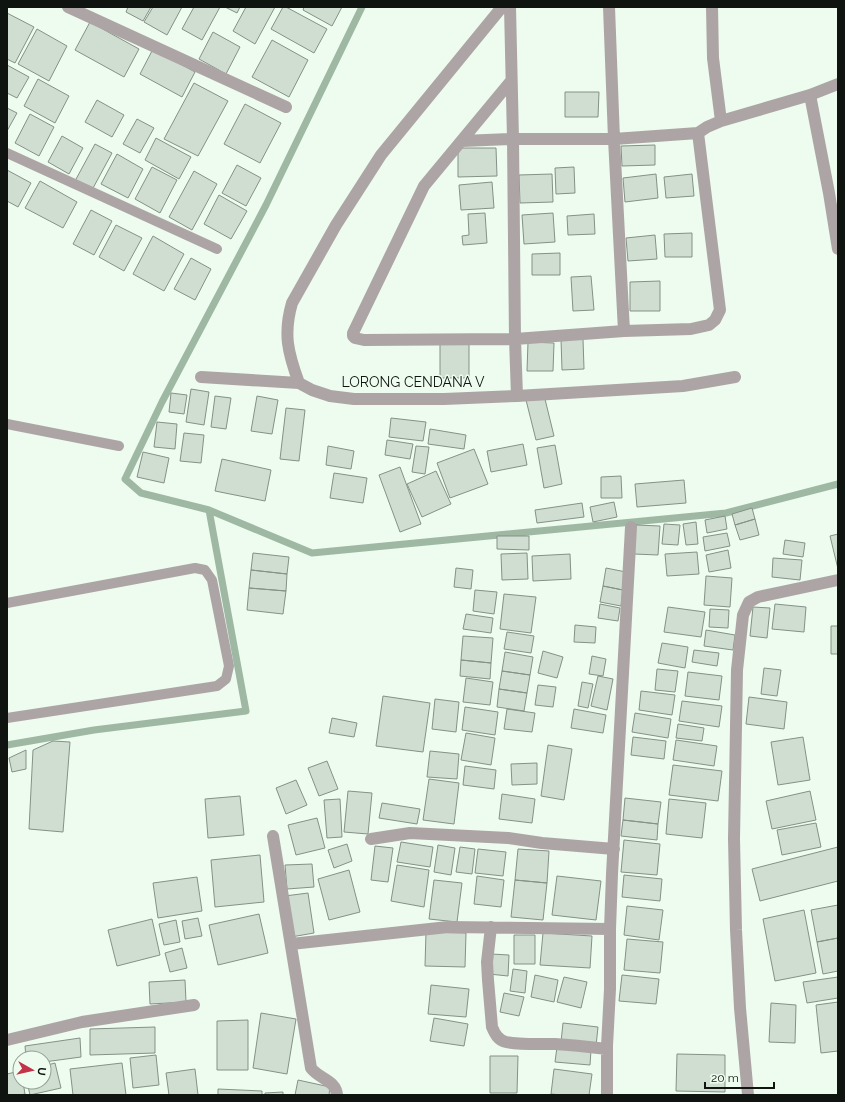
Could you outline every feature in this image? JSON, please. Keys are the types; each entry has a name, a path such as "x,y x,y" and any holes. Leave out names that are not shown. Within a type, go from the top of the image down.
{"street":[{"path":"68,7 286,107"},
{"path":"201,377 298,383 292,364 287,331 292,303 336,226 380,155 502,7"},
{"path":"510,7 514,339 517,396"},
{"path":"609,7 624,331"},
{"path":"712,7 713,58 722,120"},
{"path":"511,80 424,186 353,333 355,338 364,340 514,339 624,331 691,329 709,326 715,320 720,310 698,133"},
{"path":"462,141 512,139 614,139 698,133 722,120 810,95 838,84"},
{"path":"810,95 829,192 838,249"},
{"name":"LORONG CENDANA V","path":"298,383 312,390 330,396 354,399 444,398 517,396 683,386 735,377"},
{"path":"607,1095 610,929 631,527"},
{"path":"748,1095 740,1008 736,930 734,839 737,670 743,615 749,602 758,597 838,580"},
{"path":"371,839 410,833 508,838 542,843 614,849"},
{"path":"273,836 311,1068 314,1073 334,1085 337,1095"},
{"path":"291,944 448,927 610,929"},
{"path":"491,927 487,962 488,980 492,1027 498,1038 505,1042 514,1043 557,1044 607,1049"},
{"path":"7,1040 82,1022 194,1005"}],"lane":[{"path":"7,153 217,249"},
{"path":"7,424 119,446"},
{"path":"7,603 195,568 205,570 212,580 229,666 226,679 217,686 7,718"}],"building":[{"path":"128,7 151,7 143,21 126,12"},
{"path":"153,7 182,7 167,35 144,22"},
{"path":"194,7 220,7 202,40 182,29"},
{"path":"225,7 240,7 237,13"},
{"path":"246,7 275,7 255,44 233,31"},
{"path":"283,7 286,7 327,29 314,53 271,29"},
{"path":"304,7 342,7 332,26 303,10"},
{"path":"7,13 34,27 15,63 7,59"},
{"path":"90,22 139,49 124,77 75,50"},
{"path":"37,29 67,46 49,81 18,64"},
{"path":"213,32 240,47 226,74 199,59"},
{"path":"272,40 308,60 289,97 252,77"},
{"path":"153,49 195,72 182,97 140,74"},
{"path":"7,65 29,77 17,98 7,93"},
{"path":"38,79 69,96 55,123 24,106"},
{"path":"194,83 228,101 198,156 164,139"},
{"path":"565,92 599,92 598,117 565,117"},
{"path":"97,100 124,115 112,137 85,122"},
{"path":"245,104 281,123 260,163 224,144"},
{"path":"7,108 17,113 7,131"},
{"path":"30,114 54,127 39,156 15,143"},
{"path":"137,119 154,128 140,153 123,144"},
{"path":"62,136 83,148 69,174 48,162"},
{"path":"156,138 191,157 179,179 145,160"},
{"path":"95,144 112,153 92,190 75,181"},
{"path":"655,145 655,165 622,166 621,146"},
{"path":"458,148 496,148 497,176 458,177"},
{"path":"117,154 143,169 128,198 101,184"},
{"path":"237,165 261,178 246,206 222,193"},
{"path":"152,167 177,180 160,213 135,199"},
{"path":"574,167 575,193 556,194 555,168"},
{"path":"7,170 31,183 18,207 7,201"},
{"path":"194,171 217,184 192,230 169,217"},
{"path":"552,174 553,202 520,203 519,175"},
{"path":"656,174 658,198 625,202 623,178"},
{"path":"692,174 694,196 666,198 664,177"},
{"path":"40,181 77,202 63,228 25,208"},
{"path":"492,182 494,208 461,210 459,185"},
{"path":"219,195 247,211 231,239 204,224"},
{"path":"91,210 112,221 94,255 73,244"},
{"path":"485,213 487,243 463,245 462,236 469,235 468,214"},
{"path":"553,213 555,242 524,244 522,215"},
{"path":"594,214 595,234 568,235 567,216"},
{"path":"116,225 142,238 124,271 99,257"},
{"path":"692,233 692,257 665,257 664,234"},
{"path":"655,235 657,259 628,261 626,238"},
{"path":"153,236 184,254 164,291 133,274"},
{"path":"560,253 560,275 532,275 532,254"},
{"path":"191,258 211,269 195,300 174,289"},
{"path":"591,276 594,310 573,311 571,277"},
{"path":"660,281 660,311 630,311 630,282"},
{"path":"561,339 583,339 584,369 562,370"},
{"path":"440,342 469,342 469,378 440,378"},
{"path":"528,342 554,343 553,371 527,371"},
{"path":"191,389 209,392 204,425 186,422"},
{"path":"171,393 187,395 184,414 169,412"},
{"path":"544,395 554,436 536,440 526,400"},
{"path":"215,396 231,398 226,429 211,427"},
{"path":"257,396 278,400 272,434 251,431"},
{"path":"286,408 305,410 299,461 280,459"},
{"path":"391,418 426,422 423,441 389,437"},
{"path":"157,422 177,424 175,449 154,447"},
{"path":"430,429 466,435 464,449 428,444"},
{"path":"184,433 204,435 201,463 180,461"},
{"path":"387,440 413,444 410,459 385,455"},
{"path":"523,444 527,465 491,472 487,451"},
{"path":"555,445 562,484 544,488 537,448"},
{"path":"328,446 354,451 351,469 326,465"},
{"path":"416,446 429,447 425,474 412,472"},
{"path":"474,449 488,484 450,498 437,463"},
{"path":"143,452 169,458 164,483 137,477"},
{"path":"222,459 271,470 265,501 215,491"},
{"path":"400,467 421,524 400,532 379,475"},
{"path":"436,471 451,504 422,517 407,484"},
{"path":"334,473 367,478 363,503 330,498"},
{"path":"621,476 622,498 601,498 601,477"},
{"path":"684,480 686,503 637,507 635,484"},
{"path":"614,502 617,517 593,522 590,507"},
{"path":"582,503 584,517 537,523 535,510"},
{"path":"752,508 755,519 735,525 732,514"},
{"path":"725,516 727,529 707,533 705,520"},
{"path":"755,519 759,535 740,540 735,525"},
{"path":"696,522 698,544 686,545 683,524"},
{"path":"664,524 680,525 678,545 662,544"},
{"path":"636,525 660,526 658,555 634,554"},
{"path":"727,533 730,546 705,551 703,537"},
{"path":"838,534 838,569 830,536"},
{"path":"497,536 529,536 529,550 497,549"},
{"path":"785,540 805,543 803,557 783,554"},
{"path":"728,550 731,568 709,572 706,555"},
{"path":"697,552 699,574 667,576 665,554"},
{"path":"253,553 289,557 287,574 251,570"},
{"path":"527,553 528,579 502,580 501,554"},
{"path":"570,554 571,579 533,581 532,556"},
{"path":"773,558 802,560 800,580 772,577"},
{"path":"456,568 473,570 471,589 454,587"},
{"path":"606,568 626,572 623,590 603,586"},
{"path":"251,570 287,574 286,591 249,588"},
{"path":"706,576 732,578 730,607 704,605"},
{"path":"603,586 623,590 621,606 600,602"},
{"path":"249,588 286,591 283,614 247,610"},
{"path":"475,590 497,592 494,614 473,611"},
{"path":"504,594 536,597 531,633 500,629"},
{"path":"600,604 620,608 618,621 598,618"},
{"path":"775,604 806,607 804,632 772,629"},
{"path":"668,607 705,612 701,637 664,632"},
{"path":"753,607 770,608 767,638 750,636"},
{"path":"710,609 729,610 728,628 709,627"},
{"path":"466,614 493,618 491,633 463,629"},
{"path":"575,625 596,627 595,643 574,642"},
{"path":"831,626 838,626 838,654 831,654"},
{"path":"706,630 735,635 733,650 704,646"},
{"path":"507,632 534,636 531,653 504,649"},
{"path":"463,636 493,638 491,663 461,660"},
{"path":"662,643 688,647 685,668 658,663"},
{"path":"694,650 719,653 717,666 692,662"},
{"path":"543,651 563,657 557,678 538,673"},
{"path":"505,652 533,657 530,675 502,671"},
{"path":"592,656 606,659 603,676 589,674"},
{"path":"461,660 491,663 490,679 460,676"},
{"path":"764,668 781,670 777,696 761,694"},
{"path":"657,669 678,671 675,692 655,690"},
{"path":"502,671 530,675 527,693 499,689"},
{"path":"688,672 722,676 719,700 685,696"},
{"path":"598,676 613,679 607,710 591,706"},
{"path":"466,678 493,682 490,705 463,702"},
{"path":"582,682 593,684 588,708 578,706"},
{"path":"538,685 556,687 553,707 535,705"},
{"path":"499,689 527,693 524,711 497,707"},
{"path":"641,691 675,695 672,715 639,710"},
{"path":"383,696 430,703 423,752 376,746"},
{"path":"749,697 787,702 784,729 746,724"},
{"path":"435,699 459,702 456,732 432,729"},
{"path":"682,701 722,706 719,727 679,721"},
{"path":"465,707 498,712 495,735 462,730"},
{"path":"507,709 535,713 532,732 504,729"},
{"path":"574,709 606,715 603,733 571,728"},
{"path":"635,713 671,719 668,738 632,732"},
{"path":"332,718 357,723 354,737 329,733"},
{"path":"678,724 704,728 702,741 676,738"},
{"path":"466,733 495,738 491,765 461,760"},
{"path":"633,737 666,741 664,759 631,755"},
{"path":"803,737 810,780 778,785 771,742"},
{"path":"676,740 717,746 714,766 673,760"},
{"path":"53,741 70,742 63,832 29,829 33,750"},
{"path":"548,745 572,749 564,800 541,796"},
{"path":"26,750 26,769 12,772 9,758"},
{"path":"430,751 459,754 457,779 427,777"},
{"path":"327,761 338,789 319,796 308,768"},
{"path":"537,763 537,784 512,785 511,764"},
{"path":"673,765 722,771 718,801 669,795"},
{"path":"465,766 496,770 494,789 463,785"},
{"path":"429,779 459,783 454,824 423,820"},
{"path":"296,780 307,805 286,814 276,788"},
{"path":"348,791 372,793 368,834 344,832"},
{"path":"810,791 816,820 772,829 766,801"},
{"path":"502,794 535,799 532,823 499,819"},
{"path":"240,796 244,835 208,838 205,799"},
{"path":"625,798 661,802 658,824 623,820"},
{"path":"340,799 342,837 327,838 324,800"},
{"path":"669,799 706,803 702,838 666,834"},
{"path":"382,803 420,809 417,824 379,818"},
{"path":"317,818 325,848 296,855 288,825"},
{"path":"623,820 658,824 657,840 621,836"},
{"path":"816,823 821,847 782,855 777,830"},
{"path":"624,840 660,844 657,875 621,872"},
{"path":"401,842 433,847 430,867 397,862"},
{"path":"347,844 352,861 334,868 328,850"},
{"path":"438,845 455,848 451,875 434,872"},
{"path":"375,846 393,848 388,882 371,880"},
{"path":"460,847 475,849 472,874 456,872"},
{"path":"838,847 838,881 760,901 752,869"},
{"path":"478,849 506,852 503,876 475,873"},
{"path":"518,849 549,851 547,883 515,880"},
{"path":"260,855 264,902 215,907 211,860"},
{"path":"312,864 314,887 287,889 285,865"},
{"path":"397,865 429,870 424,907 391,901"},
{"path":"349,870 360,912 329,920 318,879"},
{"path":"624,875 662,879 660,901 622,897"},
{"path":"477,876 504,880 501,907 474,904"},
{"path":"557,876 601,881 596,920 552,915"},
{"path":"197,877 202,911 158,918 153,883"},
{"path":"434,880 462,883 457,922 429,919"},
{"path":"515,880 547,883 543,920 511,917"},
{"path":"308,893 314,933 291,937 285,896"},
{"path":"838,905 838,938 817,942 811,910"},
{"path":"627,906 663,910 659,940 624,935"},
{"path":"804,910 816,973 775,981 763,919"},
{"path":"259,914 268,953 218,965 209,925"},
{"path":"198,918 202,936 185,939 182,921"},
{"path":"152,919 160,955 117,966 108,930"},
{"path":"176,920 180,942 164,945 159,924"},
{"path":"426,932 466,933 465,967 425,966"},
{"path":"543,933 592,936 590,968 540,965"},
{"path":"514,935 535,935 535,964 514,964"},
{"path":"838,938 838,971 823,974 817,942"},
{"path":"627,939 663,942 660,973 624,970"},
{"path":"182,948 187,968 170,972 165,953"},
{"path":"491,954 509,955 508,976 489,974"},
{"path":"513,969 527,971 525,993 510,991"},
{"path":"535,975 558,980 554,1002 531,997"},
{"path":"622,975 659,979 656,1004 619,1001"},
{"path":"564,977 587,982 581,1008 557,1002"},
{"path":"838,977 838,998 807,1003 803,982"},
{"path":"185,980 186,1002 150,1004 149,982"},
{"path":"431,985 469,989 466,1017 428,1014"},
{"path":"504,993 524,997 519,1016 500,1012"},
{"path":"838,1002 838,1051 821,1053 816,1005"},
{"path":"771,1003 796,1005 795,1043 769,1042"},
{"path":"261,1013 296,1019 287,1074 253,1068"},
{"path":"434,1018 468,1024 464,1046 430,1041"},
{"path":"248,1020 248,1070 217,1070 217,1021"},
{"path":"563,1023 598,1027 596,1046 561,1042"},
{"path":"155,1027 155,1053 90,1055 90,1029"},
{"path":"80,1038 81,1057 52,1061 52,1050 25,1050 25,1046"},
{"path":"557,1047 591,1050 590,1065 555,1062"},
{"path":"677,1054 725,1055 725,1092 676,1091"},
{"path":"156,1055 159,1085 133,1088 130,1058"},
{"path":"490,1056 518,1056 517,1093 490,1093"},
{"path":"55,1063 61,1088 30,1095 29,1090 52,1090 52,1064"},
{"path":"122,1063 126,1095 73,1095 70,1069"},
{"path":"195,1069 198,1095 169,1095 166,1073"},
{"path":"554,1069 592,1074 589,1095 551,1094"},
{"path":"12,1073 12,1090 24,1090 25,1094 7,1095 7,1074"},
{"path":"298,1080 330,1087 329,1095 295,1095"},
{"path":"218,1089 262,1091 262,1095 218,1095"},
{"path":"283,1092 283,1095 265,1095 265,1093"}],"waterway":[{"path":"362,7 266,205 162,402 125,479 141,493 209,510 312,553 726,513 838,484"},
{"path":"7,745 94,730 246,711 209,510"}]}
